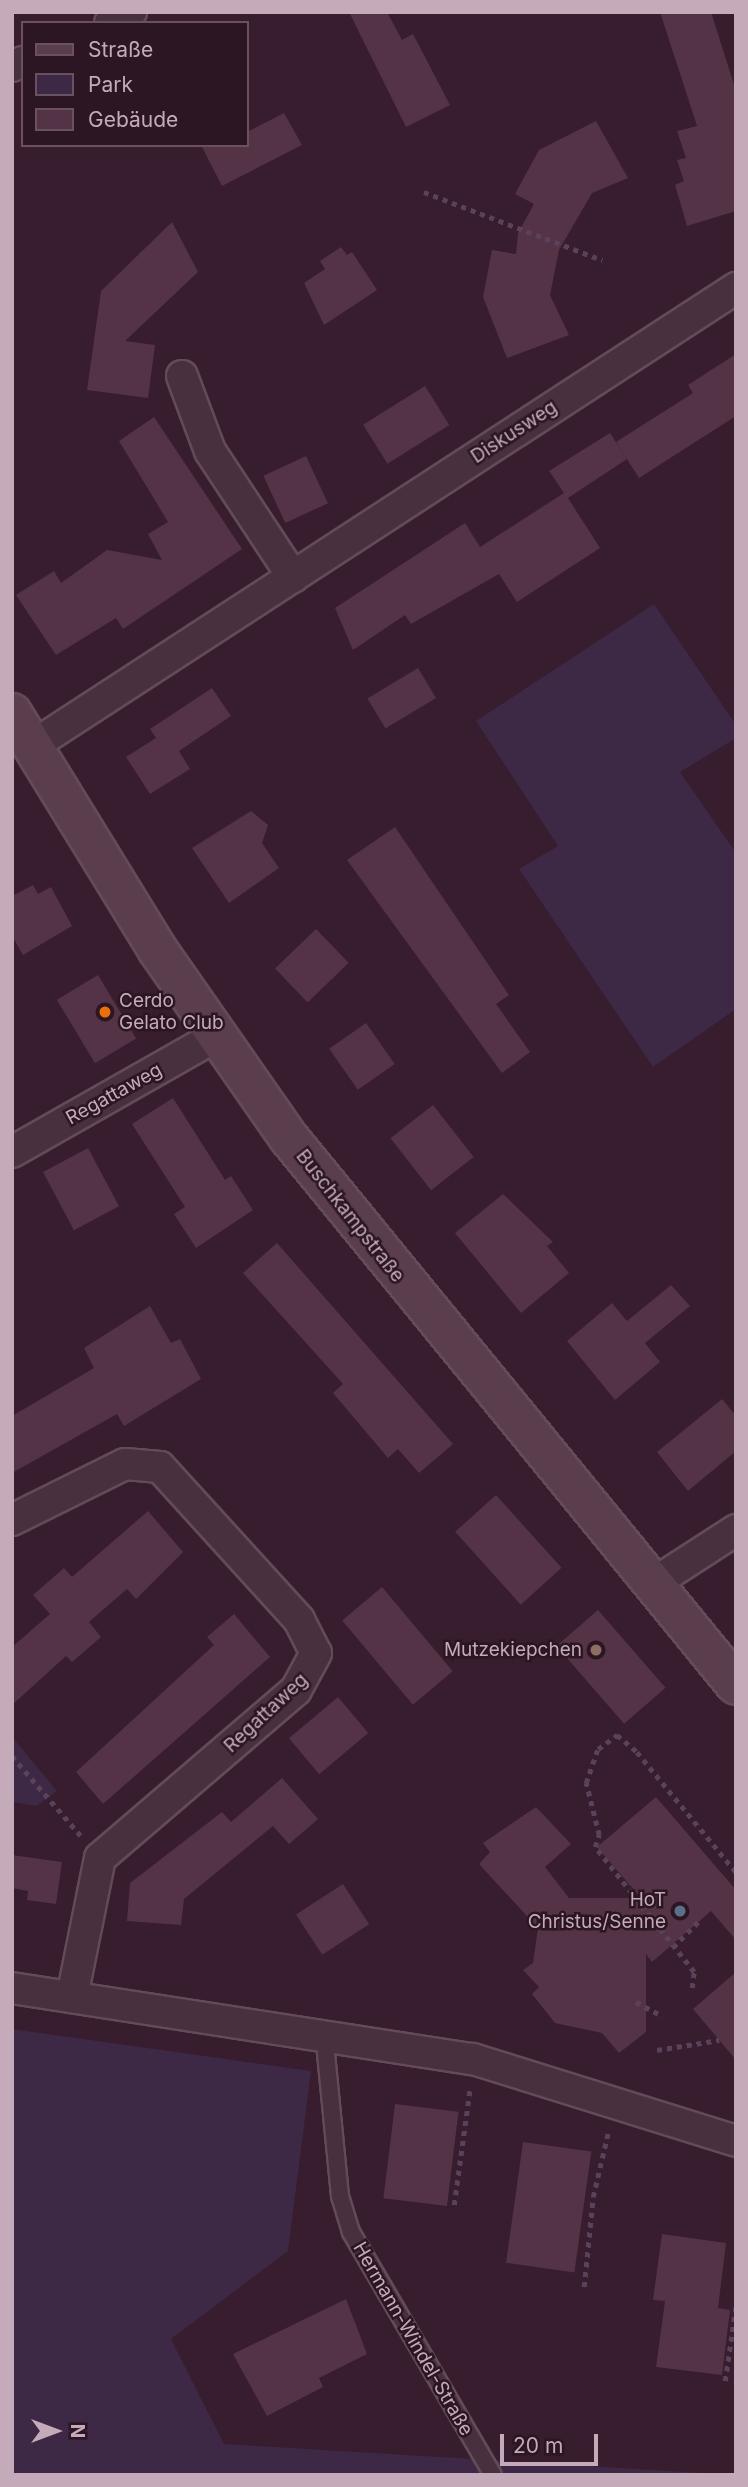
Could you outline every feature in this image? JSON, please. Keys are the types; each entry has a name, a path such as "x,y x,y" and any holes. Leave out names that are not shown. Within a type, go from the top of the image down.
{"main road":[{"name":"Buschkampstraße","path":"12,713 216,1037 381,1256 736,1685"}],"street":[{"path":"114,21 131,12"},
{"name":"Diskusweg","path":"34,745 736,288"},
{"path":"182,376 210,451 293,577"},
{"name":"Regattaweg","path":"12,1152 216,1037"},
{"name":"Regattaweg","path":"12,1520 125,1464 160,1467 299,1620 316,1653 296,1690 100,1858"},
{"path":"651,1585 736,1530"},
{"path":"72,1997 100,1858"},
{"path":"12,1989 324,2033 473,2059 616,2101 736,2141"}],"lane":[{"name":"Hermann-Windel-Straße","path":"324,2033 340,2196 351,2232 493,2475"}],"path":[{"path":"424,192 602,260"},
{"path":"692,1988 694,1972 595,1847 599,1835 586,1783 598,1749 617,1735 675,1793 736,1872"},
{"path":"12,1756 100,1858"},
{"path":"667,1799 675,1793"},
{"path":"673,1947 701,1919"},
{"path":"636,2002 662,2016"},
{"path":"657,2050 719,2040"},
{"path":"454,2205 473,2059"},
{"path":"584,2287 593,2197 616,2101"},
{"path":"725,2381 736,2306"}],"green space":[{"path":"654,604 736,725 736,738 680,772 736,853 736,1009 653,1067 519,869 558,846 476,721"},
{"path":"12,1737 57,1791 37,1806 12,1802"},
{"path":"12,2029 311,2071 288,2251 171,2339 224,2444 736,2475 12,2475"}],"building":[{"path":"349,12 387,12 402,40 413,34 450,105 406,127"},
{"path":"660,12 711,12 736,91 736,211 687,226 675,185 684,181 677,160 686,158 677,131 697,126"},
{"path":"284,113 302,145 222,186 202,147 248,147 248,131"},
{"path":"596,121 628,178 592,193 559,250 550,295 569,335 507,358 483,297 492,250 516,254 518,233 534,204 515,194 539,150"},
{"path":"172,222 198,272 125,341 155,345 148,398 87,390 101,291"},
{"path":"341,247 347,255 352,252 377,290 324,325 304,283 325,269 320,261"},
{"path":"736,354 736,416 639,478 616,442 693,393 688,385"},
{"path":"425,386 449,425 387,464 363,425"},
{"path":"154,417 242,549 123,629 116,618 56,655 16,595 54,571 61,583 107,550 162,560 148,534 168,522 119,441"},
{"path":"610,433 627,459 568,498 600,548 517,602 499,574 411,624 405,615 353,650 335,608 465,523 480,547 564,493 549,471"},
{"path":"306,456 328,503 285,523 263,476"},
{"path":"418,668 436,698 385,728 367,698"},
{"path":"212,688 231,716 179,751 190,769 150,794 126,757 156,738 150,729"},
{"path":"251,811 268,825 262,843 279,868 229,903 192,848"},
{"path":"395,827 509,995 496,1004 530,1052 502,1073 347,860"},
{"path":"33,885 38,894 51,887 72,926 23,955 12,936 12,896"},
{"path":"316,929 349,963 308,1002 275,969"},
{"path":"98,975 136,1038 95,1063 57,1000"},
{"path":"366,1023 395,1064 358,1090 329,1049"},
{"path":"173,1098 225,1180 231,1176 253,1210 196,1248 174,1214 185,1207 132,1124"},
{"path":"433,1105 474,1157 431,1190 390,1138"},
{"path":"88,1148 119,1206 74,1230 43,1172"},
{"path":"503,1194 553,1242 547,1246 569,1273 521,1313 455,1233"},
{"path":"277,1243 453,1444 419,1473 398,1449 388,1458 333,1393 343,1384 243,1273"},
{"path":"671,1285 690,1306 645,1343 660,1362 615,1400 567,1341 612,1303 627,1321"},
{"path":"150,1306 171,1343 180,1339 201,1379 124,1426 117,1414 12,1473 12,1416 94,1368 84,1348"},
{"path":"722,1399 736,1416 736,1451 688,1491 657,1452"},
{"path":"496,1495 562,1568 521,1605 455,1532"},
{"path":"148,1511 183,1552 136,1599 127,1589 89,1622 101,1637 72,1662 66,1656 12,1705 12,1647 50,1614 33,1595 64,1568 72,1577"},
{"path":"382,1587 453,1671 413,1705 342,1620"},
{"path":"598,1610 666,1688 624,1724 556,1646"},
{"path":"234,1614 270,1657 103,1804 76,1772 214,1645 207,1637"},
{"path":"338,1697 368,1733 319,1774 289,1738"},
{"path":"282,1778 318,1819 289,1844 273,1826 184,1899 181,1925 127,1921 130,1883 222,1812 231,1822"},
{"path":"656,1797 736,1890 736,1940 711,1911 652,1962 646,1954 646,2032 619,2053 602,2033 555,2023 532,1994 539,1987 523,1970 533,1963 538,1928 479,1864 490,1852 483,1843 536,1807 571,1844 545,1867 569,1898 641,1898 597,1847"},
{"path":"12,1855 62,1862 56,1904 27,1900 28,1891 12,1888"},
{"path":"343,1884 369,1924 322,1955 296,1914"},
{"path":"736,1972 736,2060 693,2009"},
{"path":"395,2104 459,2112 447,2206 383,2198"},
{"path":"523,2142 591,2152 574,2272 506,2263"},
{"path":"662,2234 726,2243 718,2308 730,2310 722,2375 656,2367 665,2301 653,2300"},
{"path":"346,2299 367,2354 319,2378 323,2387 267,2416 233,2354"}],"place":[{"name":"Cerdo Gelato Club","path":"105,1012"},
{"name":"Mutzekiepchen","path":"596,1650"},
{"name":"HoT Christus/Senne","path":"680,1911"}]}
